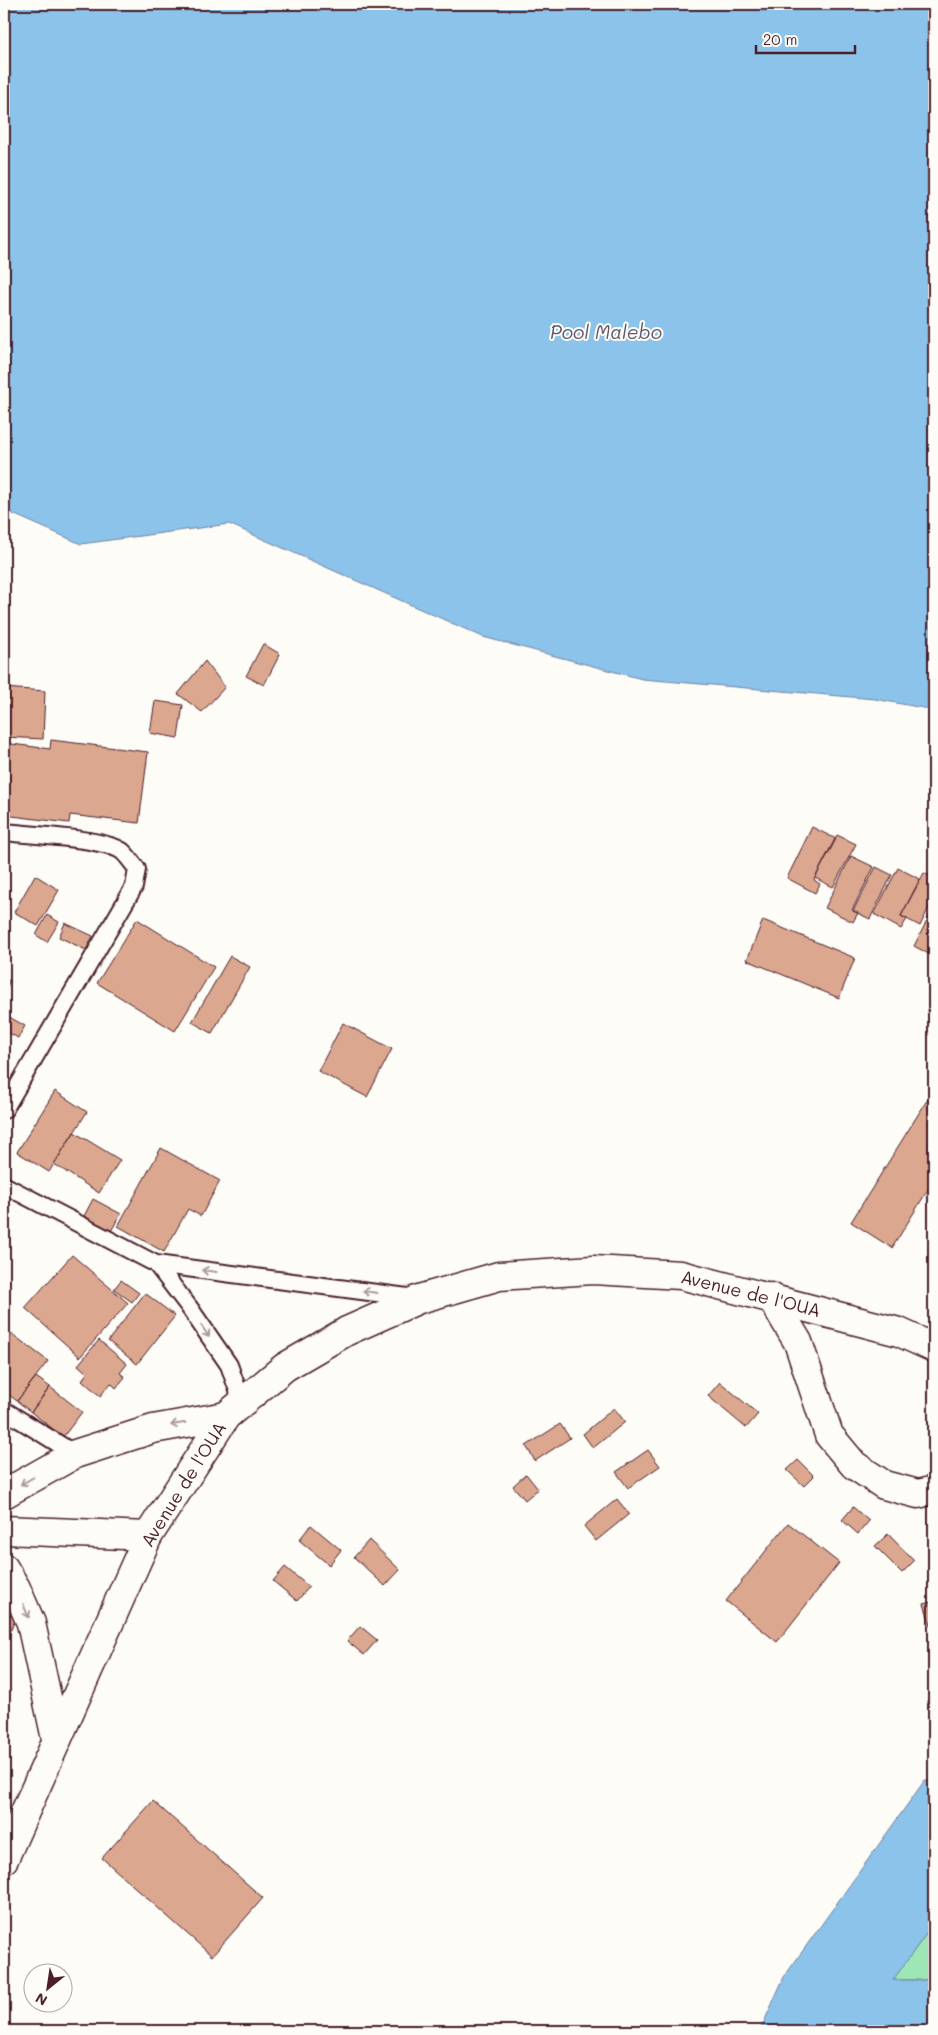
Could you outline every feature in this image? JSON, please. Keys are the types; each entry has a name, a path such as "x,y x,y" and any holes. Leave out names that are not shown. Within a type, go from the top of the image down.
{"main road":[{"name":"Avenue de l'OUA","path":"4,1859 148,1536 234,1409 285,1367 347,1331 419,1299 498,1276 593,1270 681,1275 899,1332 934,1348"},
{"path":"771,1297 798,1342 828,1435 854,1465 884,1485 929,1498"},
{"path":"4,1494 75,1454 154,1429 234,1409"},
{"path":"4,1530 148,1536"},
{"path":"4,1568 16,1588 30,1623 56,1739"}],"lane":[{"path":"4,832 99,843 121,851 130,859 136,869 134,887 4,1110"},
{"path":"4,1185 156,1264 419,1299"},
{"path":"156,1264 189,1307 228,1365 234,1409"},
{"path":"4,1410 75,1454"}],"green space":[{"path":"934,1923 934,1980 892,1980"}],"water":[{"name":"Pool Malebo","path":"4,4 934,4 934,710 875,699 642,679 483,637 229,524 81,544 4,510"},
{"path":"925,1780 934,1781 934,1923 893,1980 934,1980 934,2031 760,2031 784,1977"}],"building":[{"path":"263,644 280,654 264,685 246,676"},
{"path":"205,661 225,687 202,712 178,694"},
{"path":"4,688 45,691 43,739 4,737"},
{"path":"155,701 183,705 178,738 150,733"},
{"path":"51,740 148,752 139,823 70,815 69,823 4,815 4,743 50,749"},
{"path":"812,827 836,839 814,880 820,884 815,893 787,878"},
{"path":"837,835 856,844 833,887 815,878"},
{"path":"851,856 874,867 852,910 858,913 853,922 825,908"},
{"path":"876,867 892,875 870,919 853,911"},
{"path":"898,868 920,879 901,916 907,919 901,929 874,914"},
{"path":"924,873 934,878 934,897 920,926 901,916"},
{"path":"35,875 59,890 38,926 14,912"},
{"path":"934,907 934,957 914,946"},
{"path":"47,915 59,922 47,942 36,935"},
{"path":"137,919 214,967 175,1031 97,983"},
{"path":"763,920 855,958 839,998 747,960"},
{"path":"65,923 93,936 86,950 59,937"},
{"path":"230,956 250,967 212,1033 192,1022"},
{"path":"4,978 10,981 4,992"},
{"path":"4,1014 25,1026 18,1038 4,1030"},
{"path":"343,1023 392,1049 367,1097 318,1071"},
{"path":"934,1089 934,1180 892,1248 851,1222"},
{"path":"55,1091 87,1112 49,1172 17,1152"},
{"path":"74,1132 120,1160 99,1193 54,1164"},
{"path":"161,1148 220,1181 201,1216 188,1209 164,1252 118,1226"},
{"path":"93,1199 121,1214 111,1231 84,1216"},
{"path":"72,1255 128,1303 80,1357 25,1308"},
{"path":"121,1280 139,1293 132,1302 114,1289"},
{"path":"145,1293 175,1316 137,1364 108,1341"},
{"path":"12,1334 48,1361 17,1401 4,1391 4,1345"},
{"path":"99,1340 127,1364 120,1373 125,1377 116,1388 111,1383 100,1396 82,1380 87,1373 78,1365"},
{"path":"36,1377 50,1387 31,1412 17,1401"},
{"path":"720,1382 758,1414 746,1428 708,1396"},
{"path":"50,1387 82,1412 63,1437 31,1412"},
{"path":"614,1408 625,1422 593,1448 583,1434"},
{"path":"560,1424 570,1438 535,1461 526,1446"},
{"path":"648,1450 660,1466 628,1488 616,1472"},
{"path":"798,1460 814,1476 804,1486 787,1470"},
{"path":"526,1474 538,1489 525,1500 513,1486"},
{"path":"617,1499 629,1514 596,1541 584,1526"},
{"path":"853,1507 869,1521 858,1534 842,1520"},
{"path":"788,1523 839,1563 777,1642 726,1601"},
{"path":"311,1525 341,1550 329,1565 299,1540"},
{"path":"888,1534 914,1561 902,1573 875,1546"},
{"path":"369,1540 400,1570 385,1586 354,1557"},
{"path":"285,1567 309,1587 297,1601 273,1581"},
{"path":"934,1601 934,1625 931,1626 924,1604"},
{"path":"4,1612 16,1618 10,1632 4,1629"},
{"path":"360,1626 377,1640 364,1655 347,1641"},
{"path":"153,1801 263,1898 212,1956 102,1858"}]}
